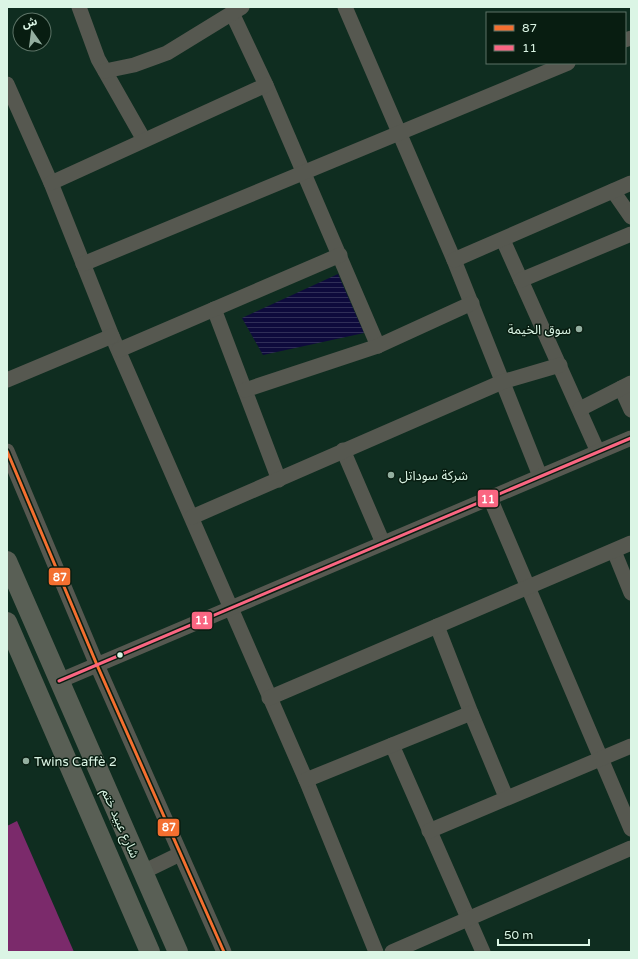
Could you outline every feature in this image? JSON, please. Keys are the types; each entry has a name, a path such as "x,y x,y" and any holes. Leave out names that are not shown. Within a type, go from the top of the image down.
{"main road":[{"name":"شارع عبيد ختم","path":"7,561 11,582 59,681 178,952"},
{"name":"شارع عبيد ختم","path":"7,622 150,952"}],"street":[{"path":"79,7 98,59 144,140"},
{"path":"345,7 454,260 540,476"},
{"path":"104,71 134,65 167,53 237,10 266,85 378,346"},
{"path":"83,264 566,64"},
{"path":"7,84 51,183 112,336 306,780 376,952"},
{"path":"51,183 266,85"},
{"path":"454,260 503,240 631,183"},
{"path":"613,191 631,217"},
{"path":"521,280 631,234"},
{"path":"503,240 598,452"},
{"path":"119,350 340,255"},
{"path":"245,390 378,346 472,304"},
{"path":"214,309 279,480"},
{"path":"7,380 112,336"},
{"path":"192,517 502,382 560,366"},
{"path":"580,409 626,386 631,410"},
{"path":"59,681 631,438"},
{"path":"343,450 383,543"},
{"path":"7,451 97,665 224,952"},
{"path":"490,498 631,829"},
{"path":"269,698 631,543"},
{"path":"614,551 631,593"},
{"path":"437,626 506,797"},
{"path":"306,780 471,713"},
{"path":"392,745 483,952"},
{"path":"429,831 506,797 631,746"},
{"path":"392,952 631,848"},
{"path":"143,872 180,854"}],"shaded area":[{"path":"338,274 364,333 263,355 242,318"},
{"path":"17,821 74,952 7,952 7,826"}],"transit line":[{"name":"11","path":"59,681 631,438"},
{"name":"87","path":"7,451 97,665 224,952"}],"place":[{"name":"سوق الخيمة","path":"579,329"},
{"name":"شركة سوداتل","path":"391,475"},
{"name":"Twins Caffè 2","path":"26,761"}]}
